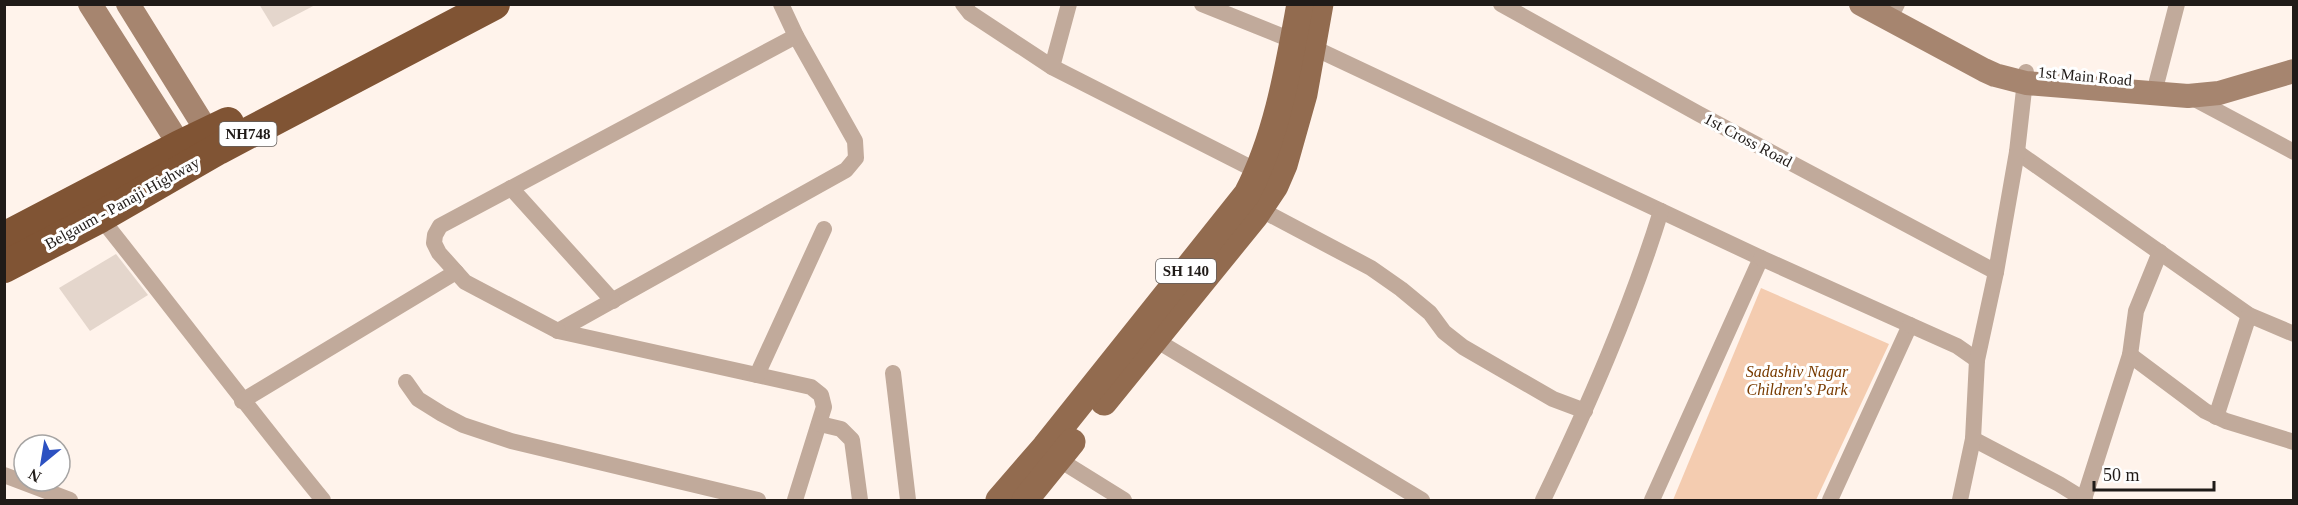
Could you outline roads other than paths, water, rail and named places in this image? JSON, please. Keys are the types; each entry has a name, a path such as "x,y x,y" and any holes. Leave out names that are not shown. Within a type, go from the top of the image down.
{"highway":[{"name":"Belgaum - Panaji Highway","path":"4,267 100,217 200,148 450,4"},
{"name":"Belgaum - Panaji Highway","path":"4,238 200,148 494,4"}],"main road":[{"name":"SH 140","path":"999,501 1251,205 1275,186 1284,165 1304,94 1300,4"},
{"name":"SH 140","path":"1025,501 1154,339 1251,205 1259,172 1303,44 1320,4"}],"street":[{"path":"90,4 200,148"},
{"path":"128,4 200,148"},
{"path":"558,331 846,170 856,158 855,141 796,36 781,4"},
{"path":"963,4 970,13 1052,67 1259,172"},
{"path":"1052,67 1068,4"},
{"path":"1202,4 1303,44 1661,212 1957,346 1977,360"},
{"name":"1st Cross Road","path":"1501,4 1699,114 1996,272"},
{"path":"1861,4 1995,75 2188,96 2219,93 2294,71"},
{"path":"2157,81 2177,4"},
{"name":"1st Main Road","path":"1893,6 1969,50 2026,77 2204,80 2247,70 2294,55"},
{"path":"795,501 820,424 824,407 821,394 811,387 558,331 465,282 439,254 434,243 440,225 796,36"},
{"path":"1960,501 1973,438 1977,360 1996,272 2017,152 2026,77"},
{"path":"2188,96 2294,153"},
{"path":"2017,152 2249,315 2294,334"},
{"path":"511,188 613,301"},
{"path":"1251,205 1371,268 1430,313 1444,332 1463,347 1553,399 1585,411"},
{"path":"1543,501 1585,411 1642,272 1661,212"},
{"path":"100,217 208,353 242,401 323,501"},
{"path":"757,375 824,229"},
{"path":"1973,438 2085,500 2130,355 2136,311 2160,252"},
{"path":"1652,501 1761,258"},
{"path":"242,401 456,272"},
{"path":"2216,417 2249,315"},
{"path":"1830,501 1910,325"},
{"path":"1154,339 1422,501"},
{"path":"2130,355 2216,417 2294,442"},
{"path":"893,373 908,501"},
{"path":"406,382 418,399 463,425 511,441 758,501"},
{"path":"820,424 841,429 852,440 860,501"},
{"path":"1058,459 1124,501"},
{"path":"4,476 70,501"}],"park label":[{"name":"Sadashiv Nagar Children's Park","path":"1797,380"}]}
